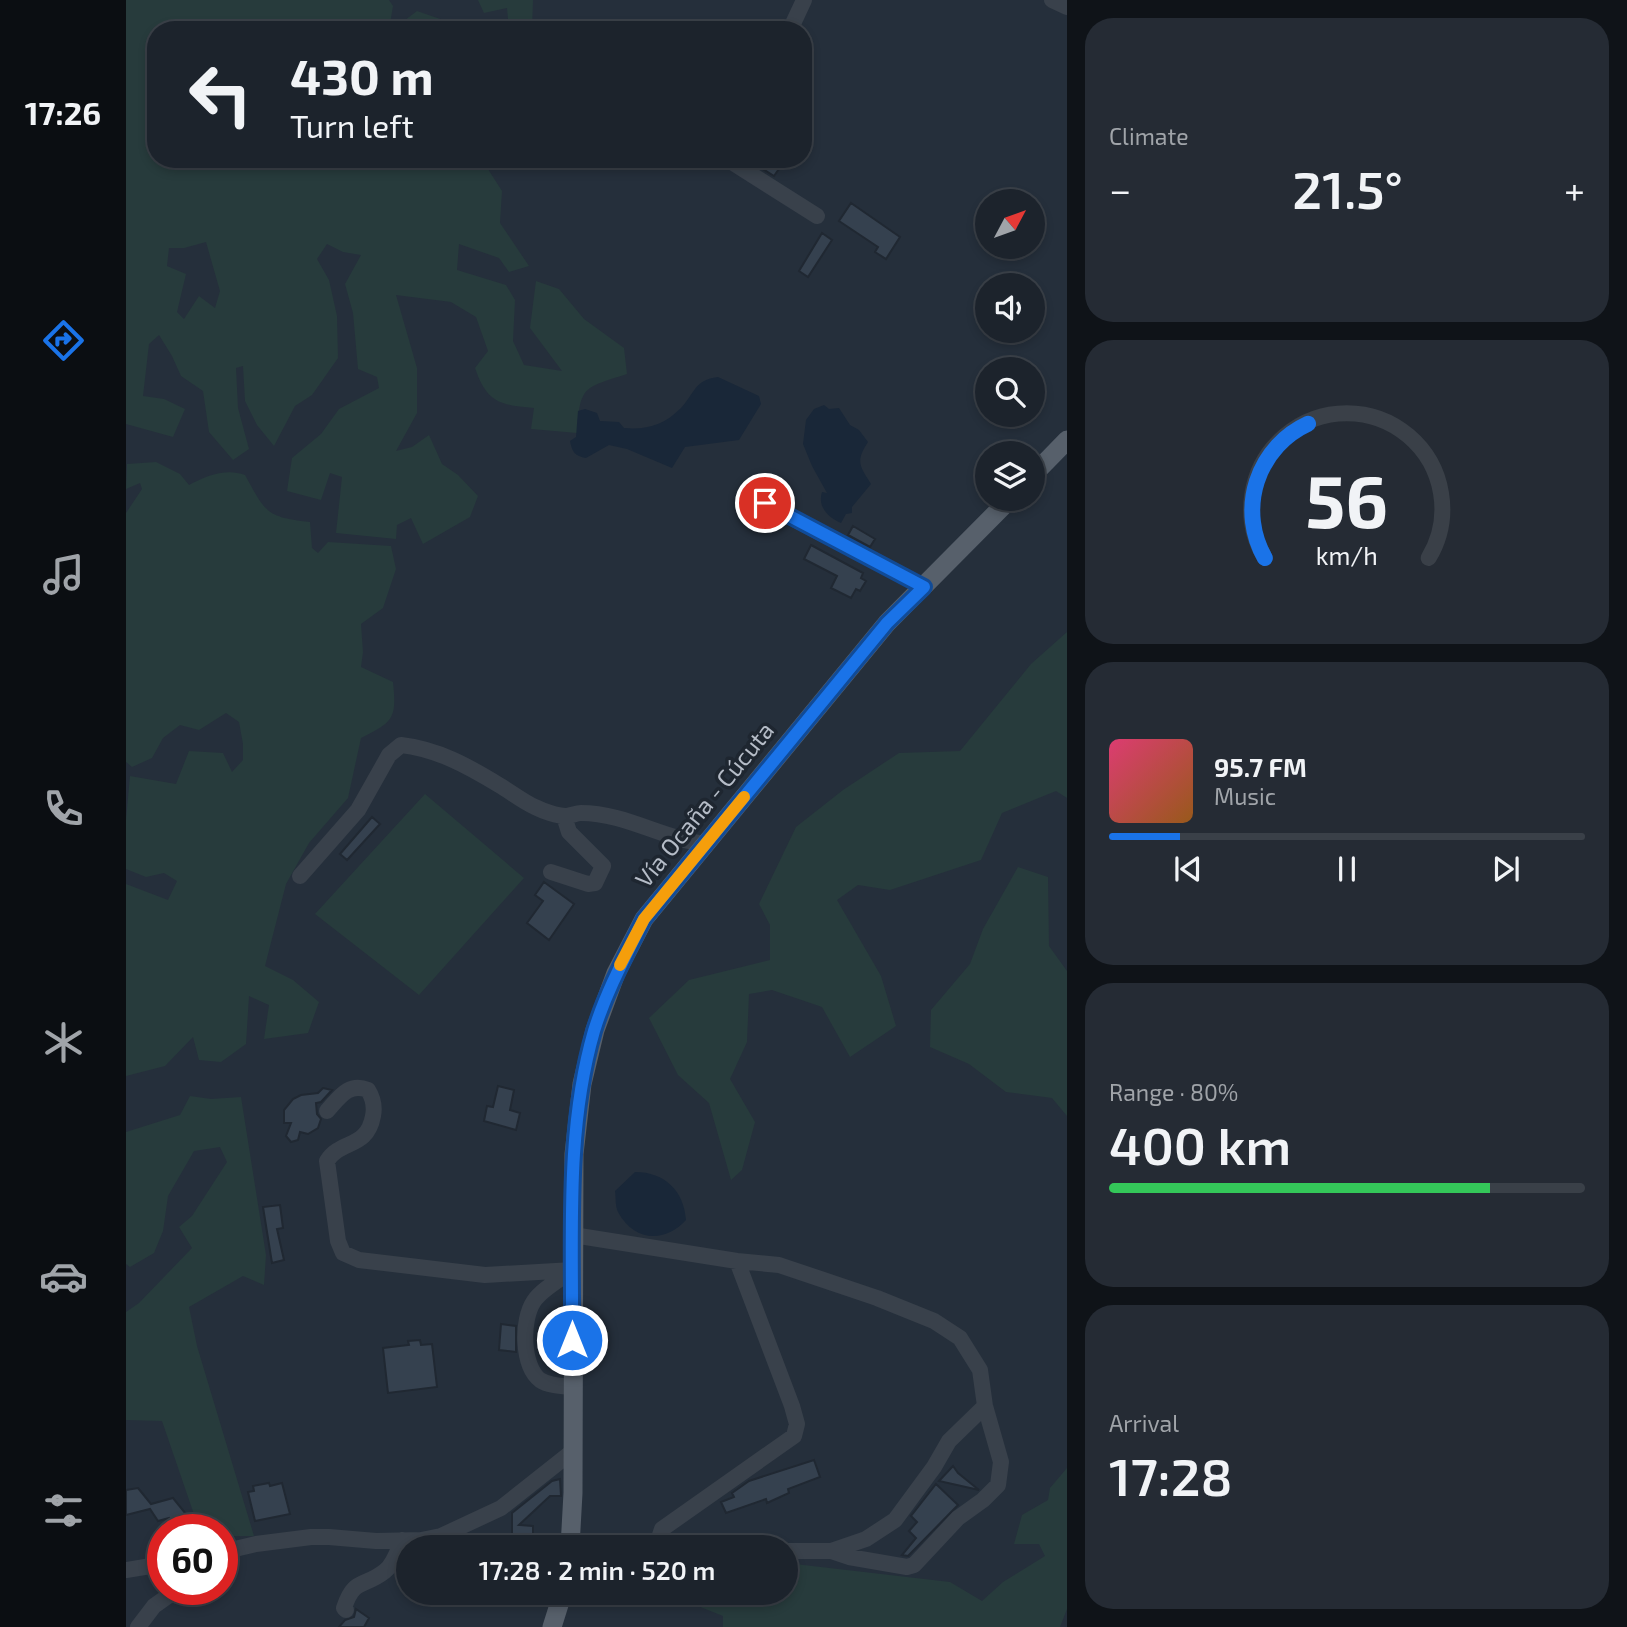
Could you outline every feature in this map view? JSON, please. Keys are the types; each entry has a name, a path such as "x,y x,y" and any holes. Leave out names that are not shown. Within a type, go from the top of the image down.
{"main road":[{"path":"1045,463 1067,440"},
{"name":"Vía Ocaña - Cúcuta","path":"570,1535 574,1154 582,1084 595,1030 616,973 644,919 887,623 998,511"},
{"path":"552,1627 559,1605"}],"street":[{"path":"794,21 804,0"},
{"path":"1052,0 1067,7"},
{"path":"741,168 817,216"},
{"path":"765,503 924,587"},
{"path":"300,876 358,810 388,755 401,745 419,747 443,755 536,808 564,816 580,813 607,816 636,823 686,842 705,844"},
{"path":"551,872 588,884 595,883 602,871 603,866 569,832 564,816"},
{"path":"327,1111 348,1089 355,1086 368,1090 373,1098 370,1128 363,1139 336,1151 327,1161 338,1241 343,1253 359,1260 485,1275 573,1270"},
{"path":"573,1235 779,1265 877,1298 934,1321 960,1338 980,1370 985,1406 1001,1462 998,1485 983,1500 957,1518 923,1558 907,1567 849,1558 831,1551 798,1550"},
{"path":"660,1535 662,1529 794,1436 797,1424 792,1406 737,1261"},
{"path":"573,1270 534,1300 529,1312 526,1349 529,1365 539,1379 548,1384 573,1387"},
{"path":"831,1551 866,1539 895,1520 934,1467 949,1441 985,1406"},
{"path":"443,1535 501,1508 573,1451"},
{"path":"238,1548 329,1537 366,1541 396,1540"},
{"path":"346,1610 344,1608 349,1593 358,1584 389,1568 396,1553"},
{"path":"126,1570 147,1567"},
{"path":"138,1626 155,1605"}],"green space":[{"path":"126,0 389,0 393,6 390,21 147,21 147,168 487,168 502,191 500,223 529,266 509,272 499,258 459,244 457,270 506,285 515,300 513,341 524,365 562,371 530,328 536,281 559,289 584,319 624,348 627,374 601,382 587,391 580,406 577,433 531,429 534,408 496,400 484,389 475,368 488,351 476,317 451,302 396,295 417,368 417,413 396,451 412,447 429,435 442,464 458,475 478,496 470,517 423,544 411,518 397,525 396,539 336,533 342,477 330,473 321,500 287,491 292,458 321,434 339,409 379,388 377,377 358,369 353,313 345,284 361,255 343,252 327,244 317,259 329,280 337,316 338,358 312,395 295,406 274,446 257,425 245,401 243,366 236,368 238,408 249,449 233,460 209,432 203,391 181,376 159,335 149,344 143,396 164,399 185,409 173,437 126,424","holes":["206,242 220,291 215,308 199,296 184,319 177,312 186,274 167,266 169,248 184,248"]},
{"path":"478,0 533,0 532,21 508,21 507,8 484,13"},
{"path":"417,11 446,21 404,21"},
{"path":"156,462 180,474 189,485 223,473 245,475 269,511 284,518 310,522 312,548 318,553 328,542 391,546 396,569 383,608 361,624 361,667 393,682 394,704 393,712 386,723 361,738 348,798 309,843 286,884 265,966 293,980 319,1002 308,1033 264,1039 269,1005 249,996 246,1044 221,1062 199,1060 193,1037 165,1066 126,1076 126,884 168,900 177,881 164,873 146,877 126,869 126,820 130,776 176,784 189,751 223,753 232,772 243,760 239,722 226,713 199,730 180,725 163,738 152,758 132,767 126,762 126,513 142,489 140,483 126,489 127,464"},
{"path":"1067,632 1067,798 1056,791 1002,813 981,860 890,890 858,885 837,900 881,976 896,1026 850,1057 822,1007 772,990 749,994 747,1042 730,1079 755,1122 742,1170 731,1180 709,1103 678,1075 649,1018 689,980 770,960 770,925 759,904 796,827 843,790 899,753 960,751 1031,664"},
{"path":"425,794 524,878 419,995 315,914"},
{"path":"1018,867 1048,877 1049,946 1067,971 1067,1116 1052,1098 1006,1092 969,1064 930,1047 931,1010 970,964 983,929"},
{"path":"190,1096 211,1099 241,1097 266,1255 264,1285 243,1276 189,1307 197,1346 254,1536 238,1536 238,1514 194,1514 162,1421 126,1420 126,1312 139,1303 192,1248 179,1227 192,1216 227,1162 220,1147 194,1151 168,1196 163,1231 154,1253 130,1267 126,1264 126,1132 180,1115"},
{"path":"1067,1468 1067,1609 1060,1627 723,1627 723,1616 696,1605 798,1605 798,1564 950,1582 982,1601 1003,1582 1045,1556 1039,1544 1014,1544 1022,1515 1048,1500 1050,1488"}],"water":[{"path":"718,377 759,396 761,404 739,440 685,447 672,468 627,449 609,445 586,458 573,451 570,441 576,437 578,411 585,409 597,413 600,421 619,422 624,428 648,427 668,419 681,408 699,384"},
{"path":"824,405 829,409 839,408 850,425 859,430 868,442 861,454 860,464 871,484 852,507 852,513 846,514 841,523 828,515 823,507 822,492 827,493 803,444 806,420 814,409"},
{"path":"635,1172 655,1175 671,1185 681,1200 686,1220 669,1233 659,1235 641,1234 632,1229 617,1210 615,1191"}],"building":[{"path":"761,168 780,168 774,176"},
{"path":"851,203 900,237 886,259 875,252 878,247 839,221"},
{"path":"822,233 832,240 808,277 799,271"},
{"path":"853,526 875,539 870,547 848,535"},
{"path":"811,545 863,573 861,578 866,581 860,591 856,589 851,598 831,588 837,576 804,559"},
{"path":"372,817 380,824 347,860 340,854"},
{"path":"544,882 574,904 549,940 527,923 543,901 535,895"},
{"path":"498,1086 514,1090 510,1110 520,1113 516,1130 484,1121 487,1106 493,1107"},
{"path":"323,1088 332,1090 321,1102 316,1103 317,1114 321,1119 318,1128 308,1134 300,1132 298,1140 291,1142 286,1136 291,1123 284,1123 284,1110 293,1099 318,1093"},
{"path":"280,1205 283,1228 277,1229 284,1260 272,1263 263,1207"},
{"path":"501,1324 516,1326 516,1352 499,1350"},
{"path":"420,1340 421,1345 432,1344 437,1387 388,1393 383,1348 409,1345 408,1341"},
{"path":"814,1460 820,1477 788,1489 789,1493 767,1503 766,1499 726,1513 721,1502 734,1497 732,1493 749,1481"},
{"path":"953,1466 958,1473 979,1490 939,1481"},
{"path":"560,1479 561,1496 550,1496 519,1525 533,1526 533,1535 512,1535 512,1513 552,1481"},
{"path":"269,1483 270,1486 282,1483 290,1514 255,1521 248,1492 254,1491 253,1486"},
{"path":"936,1484 958,1505 908,1556 902,1555 916,1538 909,1531 917,1522 911,1516"},
{"path":"138,1488 151,1504 173,1498 186,1514 153,1514 150,1509 126,1515 126,1490"},
{"path":"356,1609 369,1618 364,1627 339,1627 345,1620 354,1617"}],"slow traffic":[{"path":"620,965 644,919 744,797"}],"route":[{"path":"572,1340 574,1154 582,1084 595,1030 616,973 644,919 887,623 924,587 765,503"}]}
